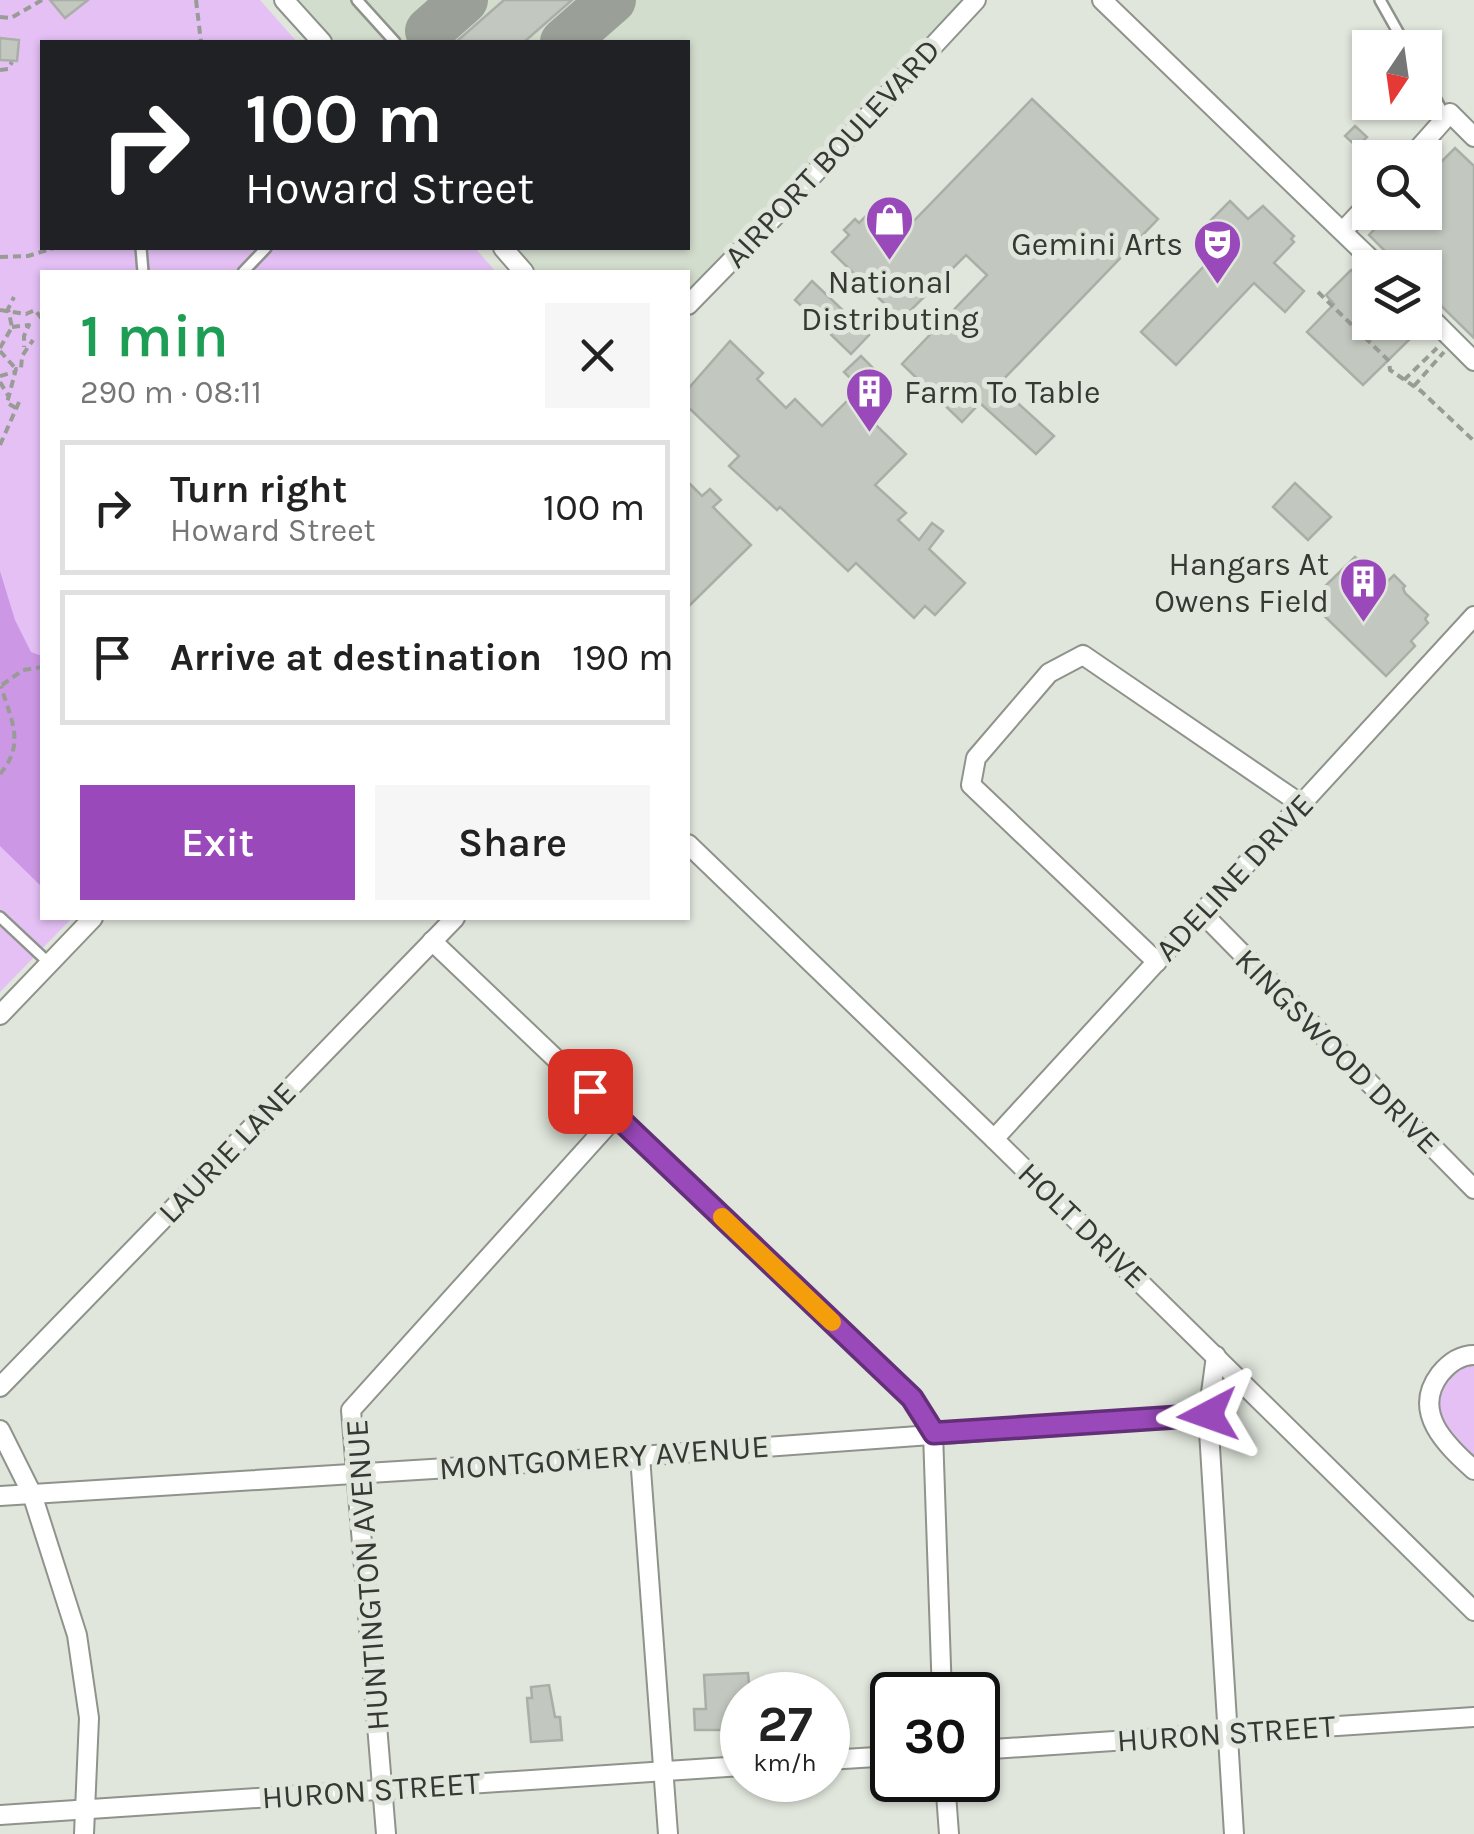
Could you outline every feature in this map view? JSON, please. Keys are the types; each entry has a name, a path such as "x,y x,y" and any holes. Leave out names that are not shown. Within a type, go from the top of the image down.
{"street":[{"path":"284,0 320,40"},
{"name":"AIRPORT BOULEVARD","path":"690,303 976,0"},
{"path":"1102,0 1362,250"},
{"path":"1426,140 1448,116 1474,136"},
{"path":"1343,231 1352,221"},
{"path":"504,250 522,270"},
{"path":"1442,329 1474,361"},
{"name":"ADELINE DRIVE","path":"994,1138 1474,616"},
{"path":"1157,962 971,785 976,758 1050,673 1084,655 1301,804"},
{"name":"HOLT DRIVE","path":"690,846 994,1138 1474,1611"},
{"name":"KINGSWOOD DRIVE","path":"1202,913 1474,1189"},
{"path":"0,1015 91,920"},
{"name":"LAURIE LANE","path":"0,1387 453,920"},
{"path":"432,941 912,1398 934,1433 941,1672"},
{"name":"HUNTINGTON AVENUE","path":"386,1834 351,1410 616,1116"},
{"path":"1474,1354 1463,1355 1444,1369 1432,1384 1427,1407 1436,1430 1474,1470"},
{"path":"1216,1356 1208,1415 1234,1834"},
{"name":"MONTGOMERY AVENUE","path":"0,1496 1208,1415"},
{"path":"0,1430 32,1494 78,1635 89,1718 84,1834"},
{"path":"640,1456 668,1834"},
{"name":"HURON STREET","path":"1000,1749 1474,1717"},
{"name":"HURON STREET","path":"0,1815 720,1767"},
{"path":"947,1802 949,1834"}],"lane":[{"path":"357,0 393,40"},
{"path":"1380,0 1398,30"},
{"path":"1442,107 1448,116"},
{"path":"245,270 264,250"},
{"path":"0,916 50,963"}],"path":[{"path":"0,17 12,18 42,0"},
{"path":"196,0 202,40"},
{"path":"12,18 14,26"},
{"path":"0,70 8,69 12,62"},
{"path":"0,257 28,256 48,250"},
{"path":"1318,292 1389,361 1390,370 1414,386 1474,441"},
{"path":"0,407 8,400 15,370 0,348 12,327 8,309 14,296"},
{"path":"0,310 26,314 34,310 40,317"},
{"path":"7,338 23,344 29,325 12,327"},
{"path":"1404,380 1452,339"},
{"path":"1414,386 1452,339"},
{"path":"16,408 8,400 0,379 21,369 22,356 33,340"},
{"path":"1418,367 1426,374"},
{"path":"0,445 20,400"},
{"path":"0,774 17,741 0,685 23,670 40,668"}],"shaded area":[{"path":"0,0 260,0 295,40 40,40 40,250 477,250 494,270 40,270 40,920 70,920 0,992"},
{"path":"284,0 976,0 690,303 690,270 522,270 505,250 690,250 690,40 320,40"},
{"path":"0,571 15,620 31,652 40,655 40,885 0,846"},
{"path":"1474,1355 1474,1470 1436,1430 1433,1385"}],"building":[{"path":"50,0 88,0 65,18"},
{"path":"504,0 572,0 526,40 458,40"},
{"path":"0,38 19,40 17,61 0,60"},
{"path":"1032,99 1158,219 998,385 1054,436 1036,454 980,403 962,422 902,364 987,275 966,255 901,320 832,252 849,235 844,230 855,219 859,223 878,204 905,230"},
{"path":"1355,126 1367,137 1352,142 1345,136"},
{"path":"1455,148 1474,166 1474,338 1442,307 1442,250 1384,250 1369,235 1374,230 1442,230 1442,161"},
{"name":"Gemini Arts","path":"1230,201 1248,219 1263,206 1294,236 1294,242 1274,263 1304,291 1285,312 1254,283 1176,365 1141,332 1230,239 1211,220"},
{"path":"1351,270 1352,340 1409,340 1363,385 1307,332 1334,304 1326,295"},
{"path":"812,281 869,335 851,354 795,300"},
{"path":"730,341 763,373 757,379 786,408 795,399 822,426 849,399 906,454 875,485 906,513 898,520 919,540 932,523 943,531 929,549 965,583 935,615 925,606 914,618 856,563 848,571 729,466 739,456 690,409 690,387"},
{"path":"861,356 873,368 857,385 844,372"},
{"path":"1295,483 1331,517 1308,540 1273,507"},
{"path":"690,484 702,496 710,489 721,500 713,507 751,545 690,605"},
{"name":"Hangars At Owens Field","path":"1355,557 1380,580 1383,577 1388,581 1394,575 1405,586 1405,593 1428,615 1428,623 1411,641 1415,646 1386,676 1313,605 1312,599"},
{"path":"720,1674 720,1730 695,1730 694,1709 706,1709 704,1675"},
{"path":"549,1685 555,1717 560,1717 562,1740 531,1742 527,1698 532,1698 531,1687"}],"taxiway":[{"path":"429,31 464,0"},
{"path":"566,40 612,0"}],"slow traffic":[{"path":"722,1217 832,1322"}],"place":[{"name":"National Distributing","path":"890,262"},
{"name":"Gemini Arts","path":"1218,286"},
{"name":"Farm To Table","path":"869,434"},
{"name":"Hangars At Owens Field","path":"1364,624"}],"route":[{"path":"590,1091 912,1398 934,1433 1208,1415"}]}
